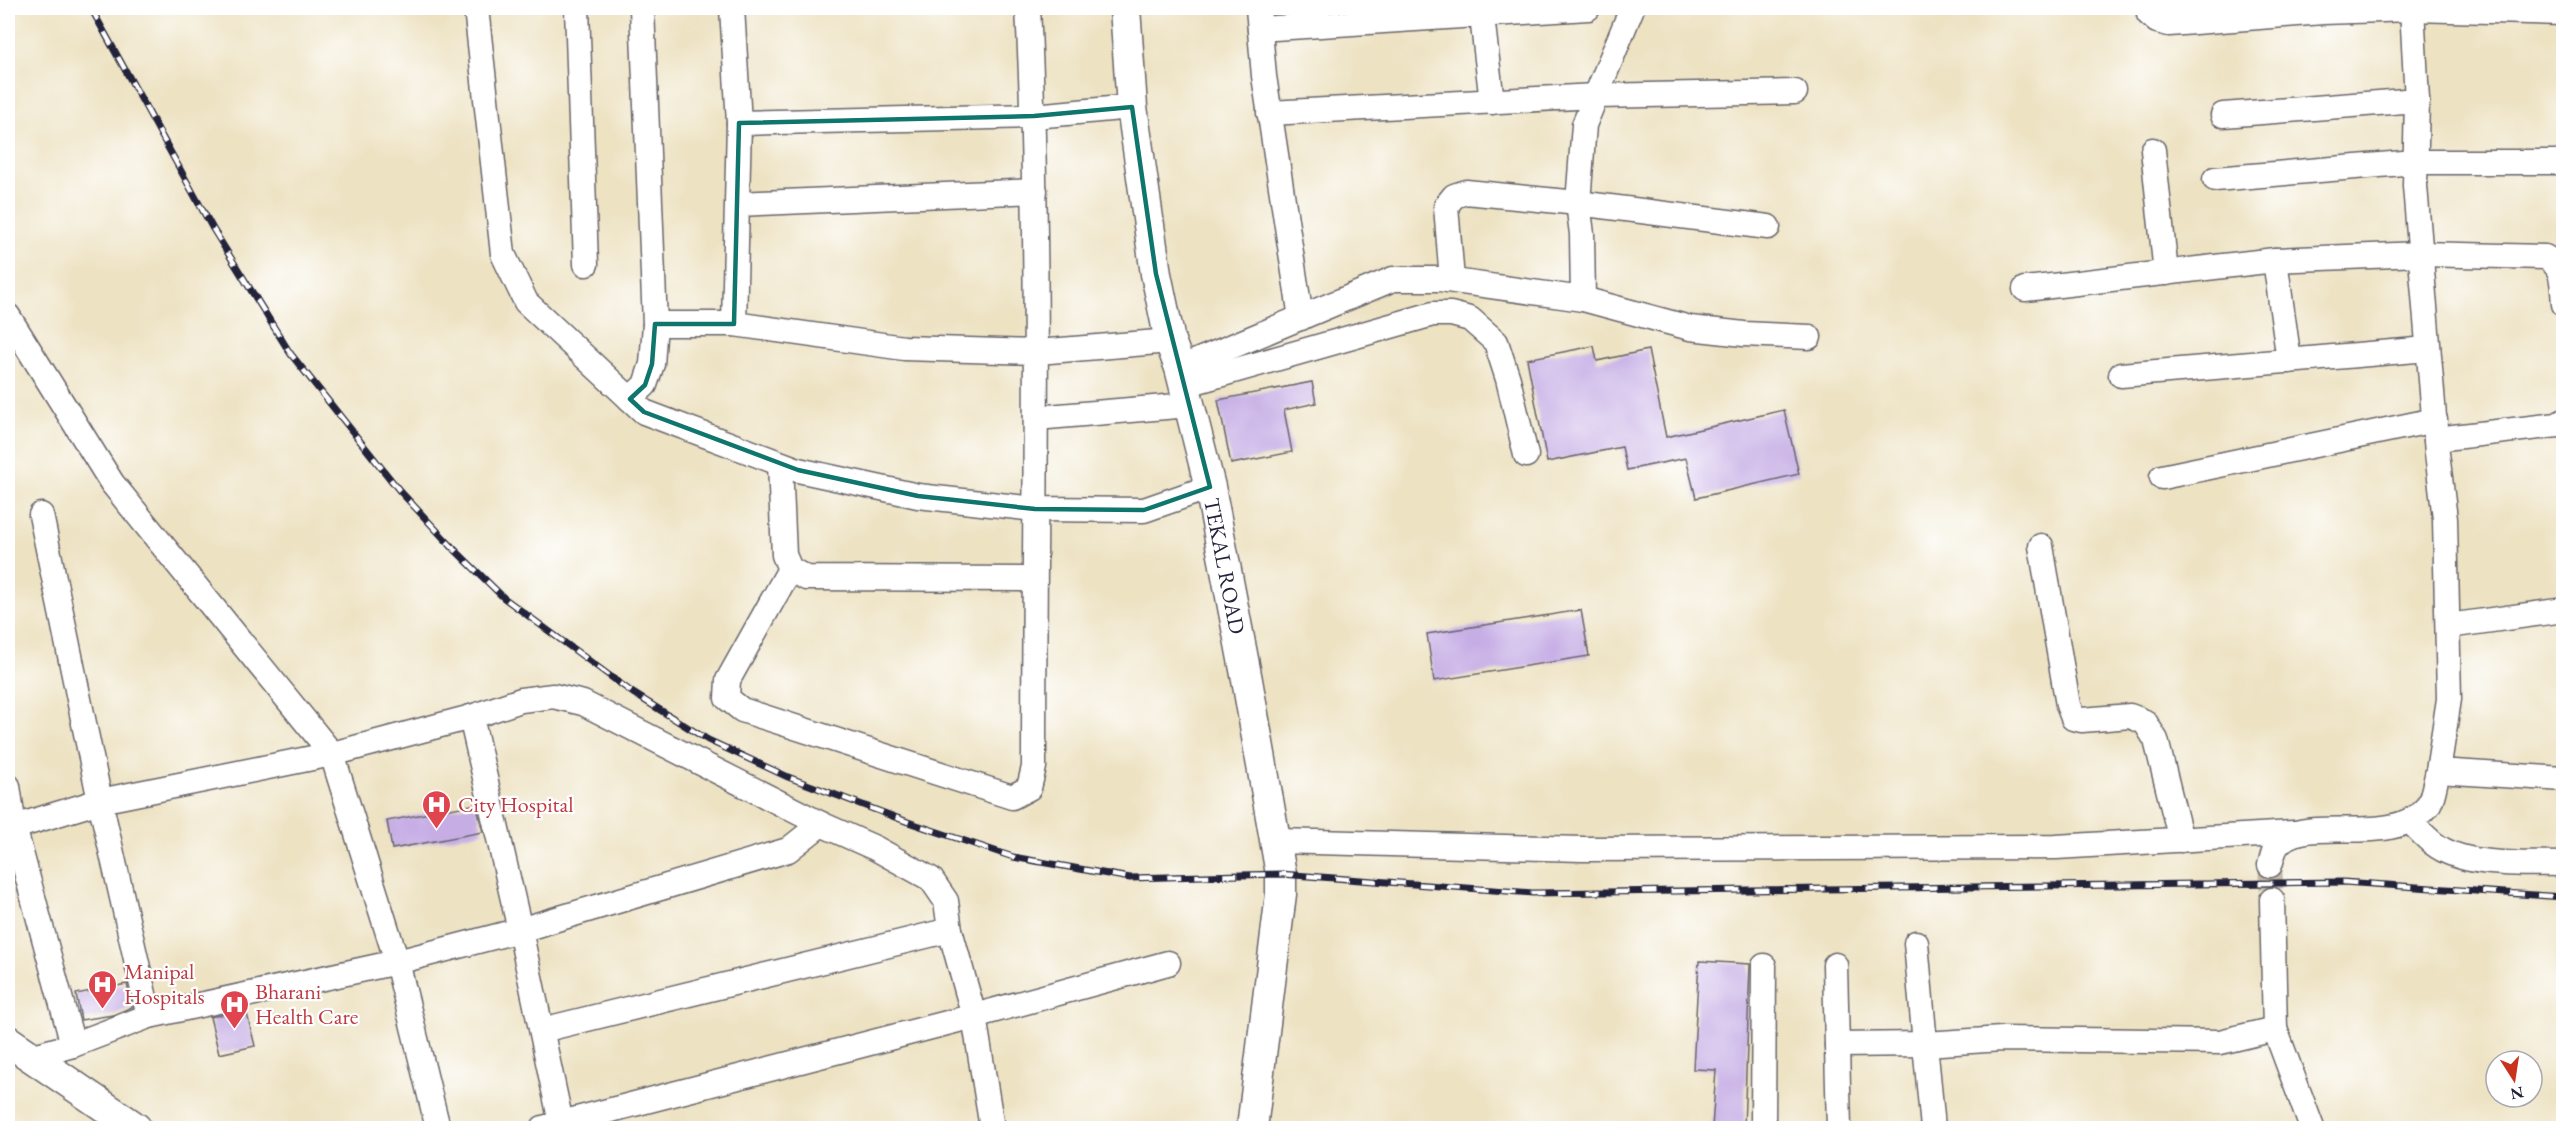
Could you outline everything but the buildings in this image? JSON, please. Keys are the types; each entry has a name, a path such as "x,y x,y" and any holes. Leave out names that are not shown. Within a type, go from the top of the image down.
{"main road":[{"name":"TEKAL ROAD","path":"1125,8 1132,108 1156,274 1170,341 1185,386 1210,487 1276,842 1281,894 1252,1128"},
{"path":"19,1049 136,1128"}],"street":[{"path":"476,8 503,254 526,302 644,412 798,470 918,496 1035,509 1144,510 1210,487"},
{"path":"577,8 586,264"},
{"path":"630,399 645,385 652,364 655,324 642,8"},
{"path":"732,8 739,123 734,324"},
{"path":"790,569 728,680 727,699 742,710 1012,797 1029,788 1034,767 1037,352 1034,117 1028,8"},
{"path":"1301,318 1269,113 1259,18 1588,8"},
{"path":"1583,299 1582,234 1578,203 1584,125 1632,8"},
{"path":"2149,8 2149,14 2157,21 2169,24 2232,14 2323,10 2412,8 2564,13"},
{"path":"1276,842 1594,849 2056,847 2378,830 2410,821 2428,806 2438,771 2449,699 2445,519 2420,254 2415,162 2417,100 2412,8"},
{"path":"1481,11 1492,102"},
{"path":"1269,113 1596,96 1795,92"},
{"path":"2223,115 2417,100"},
{"path":"739,123 1034,117 1132,108"},
{"path":"2153,150 2166,273"},
{"path":"2215,179 2415,162 2564,162"},
{"path":"738,204 1035,191"},
{"path":"1452,280 1446,206 1454,196 1466,192 1767,226"},
{"path":"2025,289 2275,260 2420,254 2546,257 2556,262 2561,274 2564,304"},
{"path":"2275,260 2289,361"},
{"path":"1185,386 1301,318 1393,279 1452,280 1583,299 1690,328 1744,334 1809,337"},
{"path":"1036,418 1185,386 1433,314 1451,314 1470,319 1496,342 1508,379 1526,455"},
{"path":"8,316 112,483 332,754 397,962 438,1128"},
{"path":"655,324 734,324 904,348 1037,352 1170,341"},
{"path":"2121,375 2428,349"},
{"path":"2162,477 2436,429 2557,425 2564,421"},
{"path":"780,464 784,555 790,569 806,578 1034,579"},
{"path":"41,515 100,801 149,1016"},
{"path":"2041,546 2068,705 2073,718 2082,720 2130,716 2145,722 2156,740 2181,840"},
{"path":"2448,626 2564,609"},
{"path":"11,828 100,801 332,754 471,717 521,700 553,696 583,703 821,824 875,848 931,879 946,901 950,930 974,1016 992,1128"},
{"path":"471,717 542,1030 556,1127 1168,963"},
{"path":"2438,771 2564,779"},
{"path":"8,786 11,828 72,1045"},
{"path":"2410,821 2435,845 2461,857 2500,862 2564,864"},
{"path":"19,1049 72,1045 149,1016 397,962 520,930 788,850 821,824"},
{"path":"2270,865 2276,846 2293,833"},
{"path":"2271,900 2275,1029 2312,1128"},
{"path":"542,1030 950,930"},
{"path":"1916,943 1933,1128"},
{"path":"1763,1128 1764,966"},
{"path":"1835,966 1839,1128"},
{"path":"1837,1045 1925,1044 2002,1039 2220,1042 2275,1029"}],"highlighted area":[{"path":"1132,107 1156,274 1210,487 1144,510 1035,509 918,496 798,470 644,412 630,399 645,385 652,364 655,324 734,324 739,123 1034,116"}],"tunnel":[{"path":"2270,865 2272,900"}],"railway":[{"path":"91,8 213,229 290,353 399,490 453,548 504,598 633,693 708,740 788,777 908,822 1013,857 1130,878 1281,874 1533,893 2343,882 2564,897"}],"place":[{"name":"City Hospital","path":"437,830"},
{"name":"Manipal Hospitals","path":"103,1010"},
{"name":"Bharani Health Care","path":"234,1030"}]}
